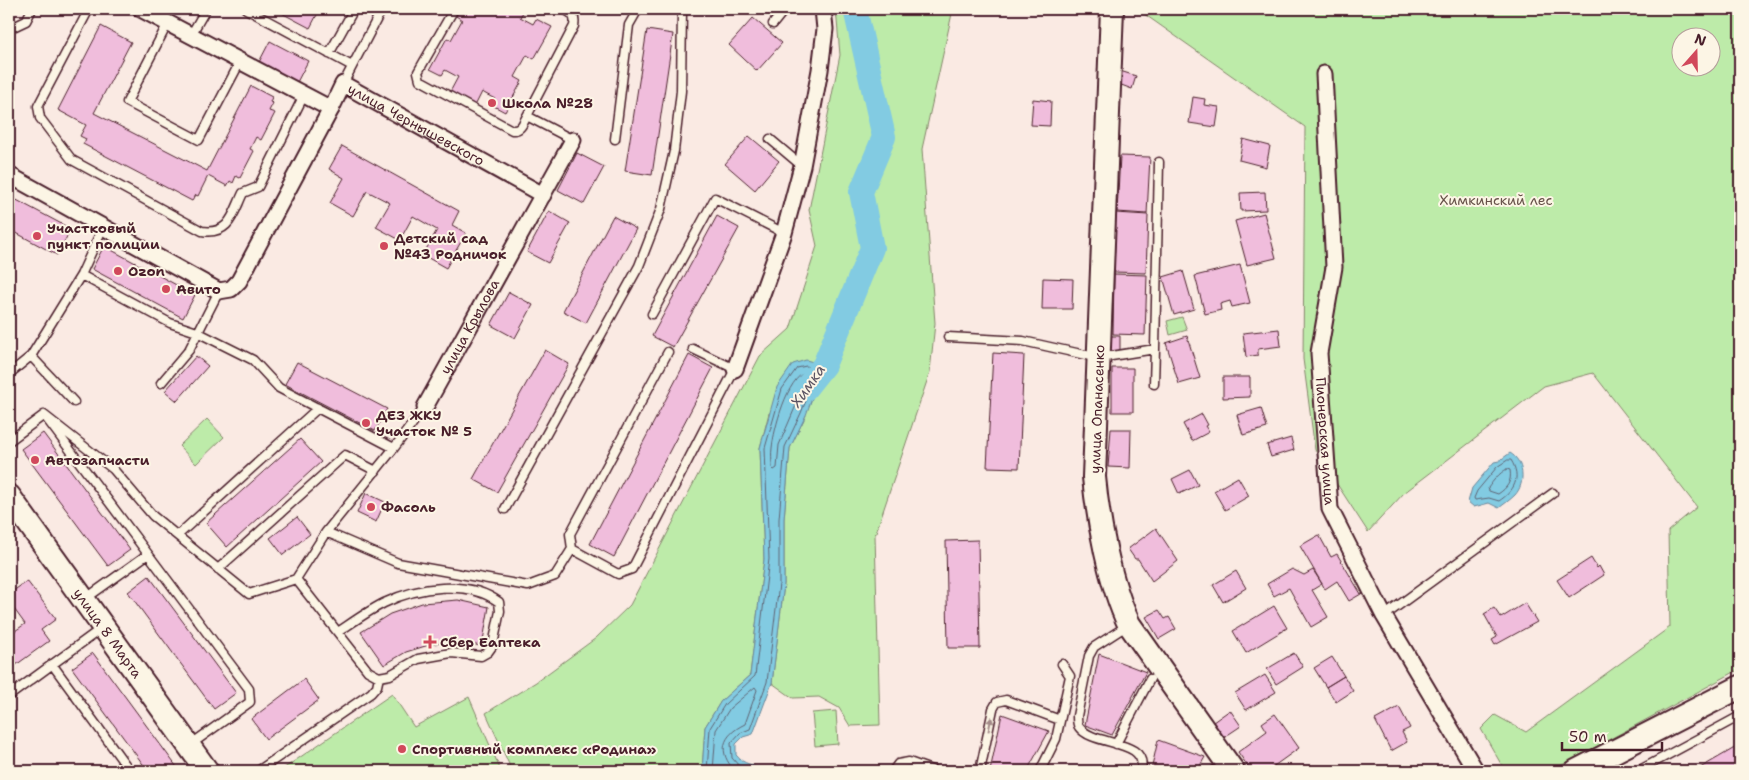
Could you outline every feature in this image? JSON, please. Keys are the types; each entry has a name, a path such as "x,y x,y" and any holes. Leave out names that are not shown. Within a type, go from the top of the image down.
{"street":[{"name":"улица Чернышевского","path":"141,9 330,109 343,84 543,195"},
{"path":"735,369 784,233 802,166 820,70 825,29 823,9"},
{"name":"улица Опанасенко","path":"1112,9 1094,477 1096,498 1121,608 1129,624 1221,771"},
{"name":"Пионерская улица","path":"1324,74 1334,267 1319,353 1330,508 1384,616 1476,771"},
{"path":"9,175 219,291 231,289 239,281 330,109"},
{"name":"улица Крылова","path":"424,407 573,140"},
{"name":"улица 8 Марта","path":"9,496 207,771"},
{"path":"1576,771 1740,687"}],"lane":[{"path":"9,29 26,21 32,9"},
{"path":"89,9 38,106 40,118 72,160 202,231 220,230 227,225 244,193 258,187 304,95"},
{"path":"191,35 206,9"},
{"path":"246,9 256,11 352,66"},
{"path":"329,54 354,9"},
{"path":"343,84 382,9"},
{"path":"454,9 418,72 420,80 516,131 527,116 574,26 576,19 573,14 564,9"},
{"path":"615,138 629,25 640,9"},
{"path":"505,509 639,266 661,209 674,151 680,100 682,9"},
{"path":"773,24 785,9"},
{"path":"168,23 127,102 175,128 199,140 240,62"},
{"path":"527,116 573,140"},
{"path":"770,139 802,166"},
{"path":"1154,384 1159,162"},
{"path":"652,314 715,198 784,233"},
{"path":"9,374 31,356 81,275 102,227"},
{"path":"81,275 170,323 197,332 252,360 279,388 394,448"},
{"path":"161,383 189,350 219,291"},
{"path":"948,337 1023,341 1099,358 1155,349"},
{"path":"572,549 618,574 632,569 735,369 693,349"},
{"path":"326,532 398,563 528,586 555,576 572,549 570,534 668,352"},
{"path":"31,356 74,402"},
{"path":"44,415 113,469 153,516 249,594 296,579 326,532 376,471 424,407"},
{"path":"178,535 318,408"},
{"path":"9,442 44,415"},
{"path":"44,415 250,689 250,702 189,746"},
{"path":"218,568 345,455 376,471"},
{"path":"1384,616 1553,493"},
{"path":"84,600 148,554"},
{"path":"296,579 368,671 379,677 390,675 418,659 450,653 480,656 488,652 493,645 500,611 499,602 491,596 460,588 418,590 384,603 338,632"},
{"path":"1129,624 1094,647 1089,656 1077,716 1078,725 1084,733 1133,750 1140,755 1143,764 1141,771"},
{"path":"9,696 103,627"},
{"path":"52,664 130,771"},
{"path":"1040,771 1056,739 1070,676 1062,664"},
{"path":"258,771 371,693 377,686 379,677"},
{"path":"1116,744 1150,679"},
{"path":"980,771 993,709 997,702 1006,700 1060,720"},
{"path":"1638,771 1740,716"},
{"path":"893,771 898,764 909,762 934,771"}],"green space":[{"path":"836,9 953,9 922,149 935,323 930,372 875,535 880,725 850,726 839,708 819,697 793,698 772,683 784,584 784,519 790,448 806,415 769,413 760,448 764,559 750,675 721,701 705,727 702,771 512,771 486,713 536,682 596,638 630,605 760,356 790,329 817,246 809,210 840,55"},
{"name":"Химкинский лес","path":"1137,9 1740,9 1740,669 1551,771 1505,771 1481,729 1495,715 1526,732 1670,627 1668,531 1697,507 1593,373 1544,386 1404,493 1368,532 1315,450 1303,359 1305,127"},
{"path":"1182,317 1187,330 1170,335 1167,321"},
{"path":"207,419 224,437 196,464 179,446"},
{"name":"Спортивный комплекс «Родина»","path":"392,694 414,727 469,697 501,771 280,771"},
{"path":"836,711 838,744 815,746 812,713"}],"water":[{"path":"806,360 824,365 806,415 790,448 784,519 784,584 772,683 753,734 743,737 736,744 736,755 760,771 702,771 705,727 721,701 750,675 764,559 760,448 777,387 793,364"},
{"path":"1510,453 1521,467 1522,479 1519,490 1499,508 1489,503 1474,507 1468,502 1472,488 1494,462 1499,461"}],"building":[{"path":"274,9 320,9 310,28"},
{"path":"460,9 525,9 520,17 533,24 536,19 552,27 534,59 527,55 515,77 522,81 505,112 492,105 495,99 482,92 475,106 450,92 458,77 445,70 442,75 430,69 447,38 451,40 462,20 456,16"},
{"path":"753,18 782,43 757,71 729,45"},
{"path":"101,26 131,42 94,113 207,171 251,86 272,97 270,102 273,103 269,111 275,113 261,140 256,137 250,149 254,151 240,178 236,176 233,183 230,181 227,186 208,176 198,196 196,195 192,201 83,144 86,139 80,136 86,125 58,110"},
{"path":"647,30 673,34 652,175 625,171"},
{"path":"270,41 308,61 295,86 257,66"},
{"path":"1120,71 1136,76 1132,89 1116,83"},
{"path":"1193,97 1205,99 1204,105 1219,107 1216,127 1189,123"},
{"path":"1033,99 1051,101 1050,126 1031,125"},
{"path":"749,136 779,161 755,190 725,164"},
{"path":"1243,139 1270,146 1266,167 1239,160"},
{"path":"342,146 459,211 452,225 466,233 446,268 423,255 437,230 413,216 400,240 376,227 390,203 367,191 353,216 330,203 344,178 329,169"},
{"path":"577,153 604,167 584,204 558,190"},
{"path":"1120,156 1150,157 1147,214 1117,212"},
{"path":"1265,192 1266,210 1241,211 1240,193"},
{"path":"9,196 71,229 57,255 9,229"},
{"path":"549,211 570,223 548,263 527,252"},
{"path":"1116,213 1148,215 1146,273 1114,272"},
{"path":"1264,213 1276,258 1247,265 1235,221"},
{"path":"613,216 636,229 586,323 563,311"},
{"path":"717,216 739,228 673,347 652,336"},
{"path":"104,246 195,295 183,318 92,269"},
{"path":"1240,265 1250,303 1232,307 1230,301 1220,304 1221,310 1205,314 1195,276"},
{"path":"1183,271 1194,309 1174,315 1163,277"},
{"path":"1114,274 1147,275 1145,335 1113,334"},
{"path":"1043,278 1073,279 1072,309 1042,309"},
{"path":"509,292 533,305 515,338 491,325"},
{"path":"1279,329 1281,346 1258,349 1258,355 1246,357 1243,333"},
{"path":"1108,336 1120,336 1120,351 1108,351"},
{"path":"1187,336 1200,378 1179,384 1166,343"},
{"path":"545,350 569,364 497,492 473,479"},
{"path":"993,353 1024,355 1019,468 987,467"},
{"path":"689,355 713,368 614,557 590,544"},
{"path":"196,356 208,366 177,401 165,391"},
{"path":"297,362 387,409 375,431 285,384"},
{"path":"1112,368 1133,368 1133,412 1112,412"},
{"path":"1223,377 1250,377 1250,397 1223,398"},
{"path":"1261,408 1267,428 1243,435 1237,415"},
{"path":"1202,414 1208,425 1205,426 1209,432 1192,441 1183,424"},
{"path":"1111,429 1131,429 1130,468 1108,467"},
{"path":"43,433 130,550 108,566 21,449"},
{"path":"1291,438 1294,450 1271,457 1267,445"},
{"path":"300,439 321,462 227,547 206,523"},
{"path":"1190,470 1198,485 1179,494 1172,479"},
{"path":"1238,477 1249,496 1225,510 1214,491"},
{"name":"Фасоль","path":"366,493 385,502 376,522 357,513"},
{"path":"297,517 310,534 283,555 270,538"},
{"path":"1156,528 1178,561 1152,581 1138,559 1135,559 1128,549"},
{"path":"1319,535 1331,557 1337,554 1361,594 1349,601 1337,581 1325,589 1300,546"},
{"path":"978,540 980,648 948,648 946,541"},
{"path":"1591,558 1604,575 1569,598 1557,580"},
{"path":"1292,569 1304,575 1313,570 1322,584 1312,590 1328,617 1311,627 1289,588 1274,596 1267,584"},
{"path":"1236,571 1246,588 1223,602 1213,585"},
{"path":"149,576 236,693 214,709 128,592"},
{"path":"27,581 56,619 41,630 49,641 9,670 9,635 25,624 9,602 9,594"},
{"path":"458,600 489,607 482,646 457,642 432,644 406,652 384,665 361,632 390,614 422,603"},
{"path":"1525,603 1537,622 1495,645 1492,640 1497,637 1484,614 1494,608 1501,618"},
{"path":"1274,606 1287,628 1246,653 1233,631"},
{"path":"1159,610 1165,619 1169,617 1176,629 1159,639 1146,617"},
{"path":"93,653 179,770 148,771 72,668"},
{"path":"1294,653 1303,667 1276,684 1267,669"},
{"path":"1099,654 1146,672 1112,735 1085,725"},
{"path":"1332,657 1344,676 1326,687 1314,668"},
{"path":"1265,675 1276,692 1246,710 1235,693"},
{"path":"1344,676 1353,691 1336,702 1326,687"},
{"path":"304,679 319,700 266,739 251,719"},
{"path":"1399,707 1410,728 1402,732 1407,742 1391,751 1375,720"},
{"path":"1230,710 1241,726 1220,740 1209,725"},
{"path":"1002,714 1049,731 1027,771 990,771"},
{"path":"1275,714 1299,748 1267,771 1251,771 1238,752 1267,731 1262,723"},
{"path":"1158,740 1205,757 1197,771 1151,771"},
{"path":"1738,746 1740,747 1740,771 1695,771"},
{"path":"13,762 19,771 9,771 9,765"}],"waterway":[{"name":"Химка","path":"805,389 824,365 872,248 861,192 884,137 855,9"}],"place":[{"name":"Школа №28","path":"492,103"},
{"name":"Участковый пункт полиции","path":"37,236"},
{"name":"Детский сад №43 Родничок","path":"384,246"},
{"name":"Ozon","path":"118,271"},
{"name":"Авито","path":"166,289"},
{"name":"ДЕЗ ЖКУ Участок № 5","path":"366,423"},
{"name":"Автозапчасти","path":"35,460"},
{"name":"Фасоль","path":"371,507"},
{"name":"Сбер Еаптека","path":"430,642"},
{"name":"Спортивный комплекс «Родина»","path":"402,749"}]}
